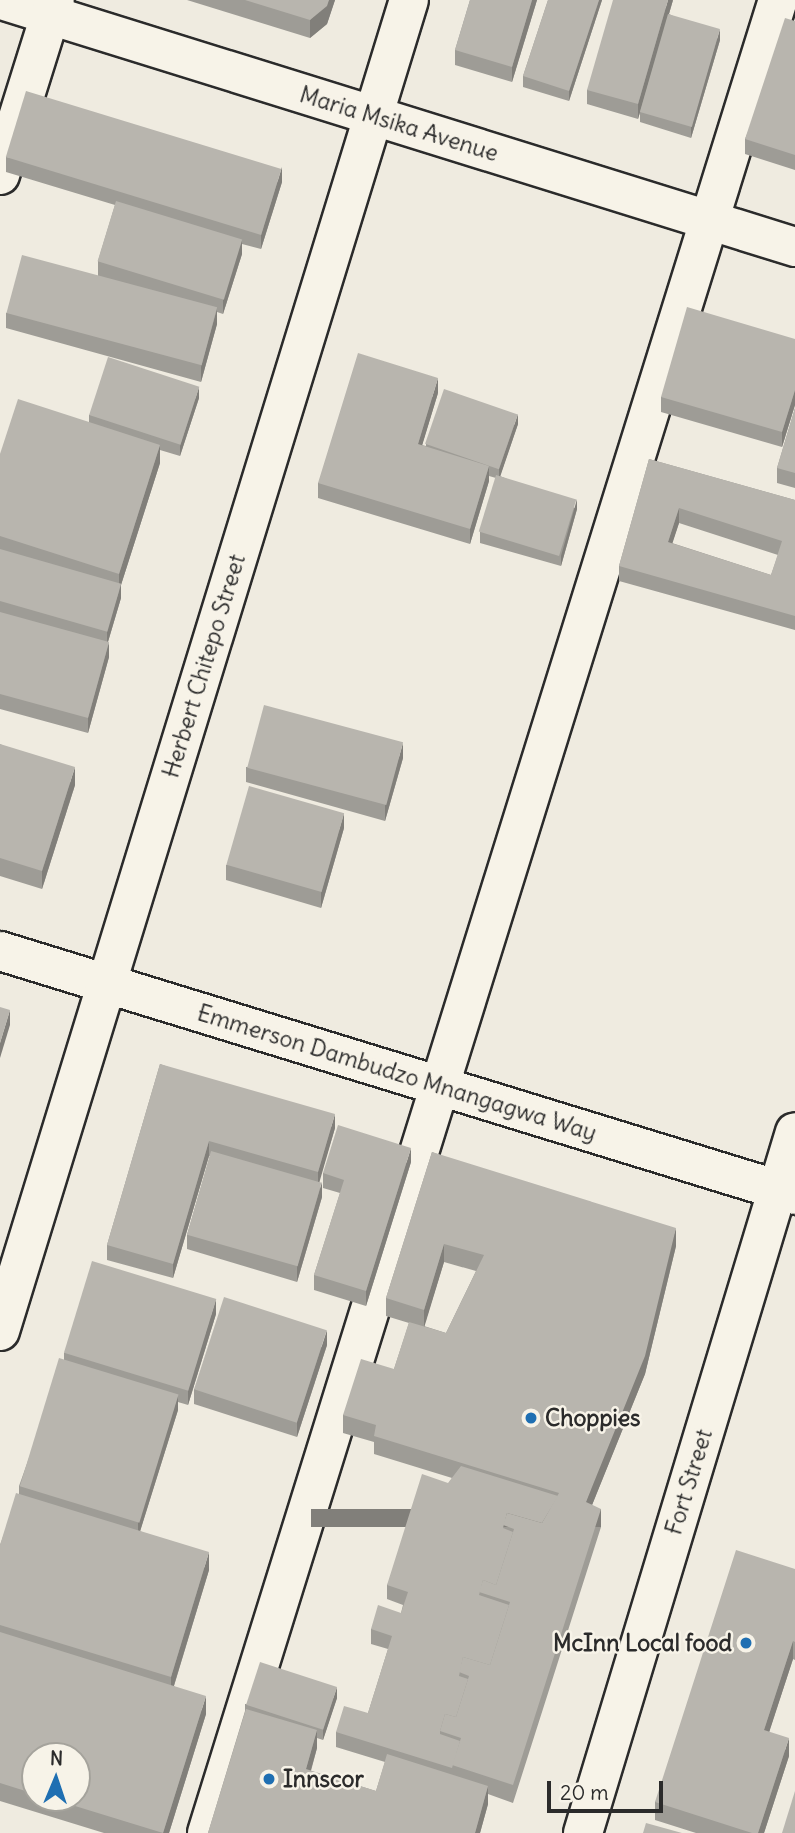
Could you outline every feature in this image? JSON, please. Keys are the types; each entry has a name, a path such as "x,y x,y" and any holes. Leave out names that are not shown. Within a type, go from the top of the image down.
{"street":[{"name":"Maria Msika Avenue","path":"2,0 53,8 373,116 795,247"},
{"name":"Herbert Chitepo Street","path":"0,1331 408,0"},
{"path":"207,1833 712,221 778,0"},
{"path":"0,175 53,8"},
{"name":"Emmerson Dambudzo Mnangagwa Way","path":"0,951 786,1192"},
{"name":"Fort Street","path":"583,1833 786,1192 795,1132"}],"building":[{"path":"245,0 329,0 327,6 310,20"},
{"path":"470,0 532,0 512,67 455,50"},
{"path":"548,0 599,0 569,91 523,76"},
{"path":"613,0 668,0 638,104 587,90"},
{"path":"668,14 720,29 692,127 640,112"},
{"path":"785,18 795,21 795,155 745,139"},
{"path":"26,91 281,169 261,235 6,157"},
{"path":"116,201 242,240 224,300 98,261"},
{"path":"22,255 217,307 202,365 6,313"},
{"path":"687,307 795,339 795,390 782,432 661,397"},
{"path":"358,353 438,378 418,444 489,466 470,529 318,483"},
{"path":"108,357 199,387 180,445 89,415"},
{"path":"444,389 518,414 499,469 425,444"},
{"path":"18,399 160,445 119,574 0,536 0,454"},
{"path":"795,408 795,473 777,468"},
{"path":"649,459 795,500 795,616 619,566","holes":["679,508 782,541 771,575 668,542"]},
{"path":"496,475 576,500 559,556 479,531"},
{"path":"0,549 121,584 107,632 0,601"},
{"path":"0,612 109,642 88,718 0,694"},
{"path":"264,705 403,742 386,805 247,768"},
{"path":"0,744 75,767 42,871 0,858"},
{"path":"249,786 344,813 322,892 226,865"},
{"path":"0,1007 10,1010 0,1043"},
{"path":"160,1064 335,1114 318,1172 209,1141 173,1264 107,1245"},
{"path":"338,1125 411,1148 366,1291 314,1275 344,1180 323,1173"},
{"path":"211,1151 322,1183 298,1266 187,1235"},
{"path":"432,1152 676,1228 645,1356 586,1502 601,1509 513,1785 452,1765 461,1738 440,1731 445,1714 456,1717 469,1676 459,1672 463,1657 490,1665 510,1602 479,1592 483,1580 496,1585 514,1529 503,1525 507,1513 542,1523 559,1493 374,1436 376,1425 343,1415 361,1359 394,1369 409,1322 446,1333 484,1255 444,1244 424,1310 386,1298"},
{"path":"92,1261 216,1299 188,1391 64,1353"},
{"path":"224,1297 327,1330 297,1423 194,1389"},
{"path":"59,1358 179,1395 139,1523 20,1486"},
{"path":"461,1466 558,1496 542,1523 507,1513 503,1528 513,1532 496,1585 483,1580 479,1595 509,1605 490,1665 463,1657 459,1676 468,1679 456,1717 445,1714 440,1731 440,1734 460,1741 452,1768 336,1732 344,1706 368,1713 392,1636 371,1629 378,1605 401,1613 408,1592 387,1585 422,1474 448,1483"},
{"path":"16,1493 209,1552 171,1677 0,1625 0,1545"},
{"path":"736,1550 795,1569 795,1642 793,1641 764,1730 789,1738 758,1833 655,1802"},
{"path":"0,1632 206,1696 163,1833 91,1811 91,1742 21,1742 21,1790 0,1783"},
{"path":"260,1662 337,1687 323,1730 246,1705"},
{"name":"Innscor","path":"246,1709 317,1730 306,1769 376,1791 387,1754 488,1786 475,1833 208,1833"},
{"path":"795,1791 795,1833 782,1833"},
{"path":"646,1823 682,1833 643,1833"}],"place":[{"name":"Choppies","path":"531,1418"},
{"name":"McInn Local food","path":"746,1643"},
{"name":"Innscor","path":"269,1779"}]}
